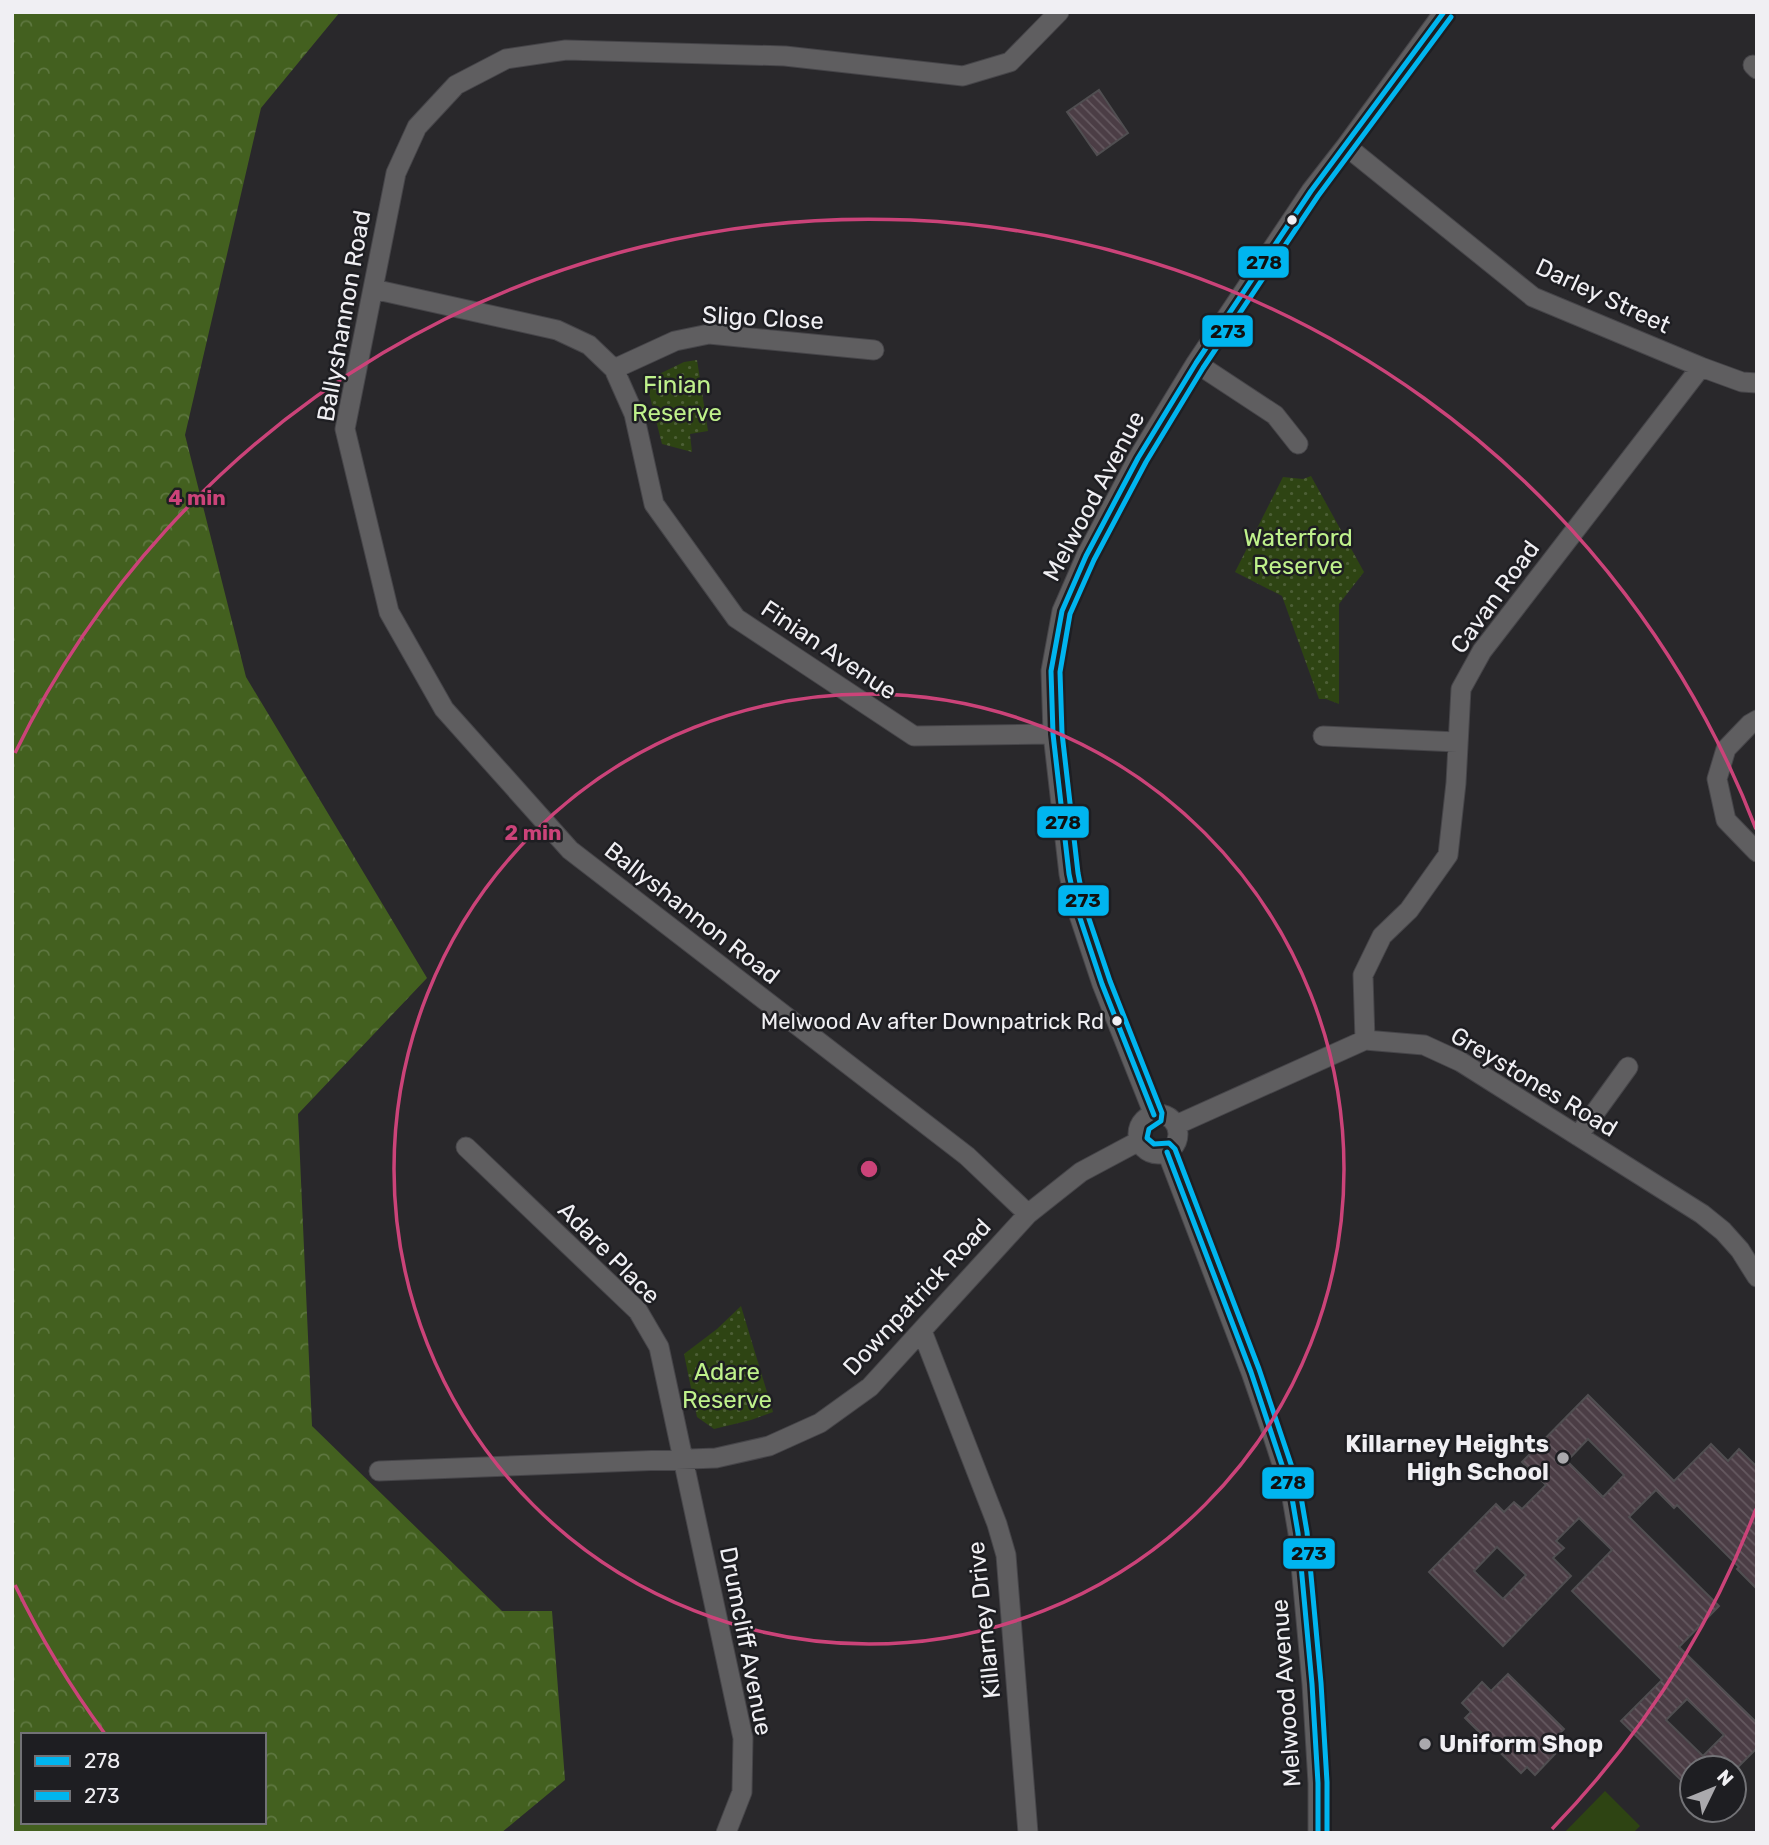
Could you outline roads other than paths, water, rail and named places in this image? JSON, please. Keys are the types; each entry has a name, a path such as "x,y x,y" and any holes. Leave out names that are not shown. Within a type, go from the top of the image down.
{"street":[{"name":"Ballyshannon Road","path":"1028,1214 967,1156 570,850 444,709 389,612 345,429 396,173 417,127 456,85 506,59 566,50 785,56 963,76 1010,62 1059,12"},
{"name":"Melwood Avenue","path":"1154,1115 1102,984 1076,906 1069,874 1053,734 1051,671 1062,611 1086,556 1138,458 1196,363 1311,191 1444,12"},
{"name":"Darley Street","path":"1346,146 1533,297 1701,368 1742,382 1757,383"},
{"name":"Finian Avenue","path":"373,289 557,330 589,345 614,369 634,414 654,504 736,618 914,736 1053,734"},
{"name":"Sligo Close","path":"614,369 675,341 709,334 874,350"},
{"path":"1196,363 1275,415 1298,444"},
{"name":"Cavan Road","path":"1364,1040 1363,975 1382,936 1409,910 1448,855 1457,783 1461,689 1482,651 1701,368"},
{"path":"1757,720 1726,749 1717,779 1726,820 1757,852"},
{"path":"1323,736 1457,742"},
{"name":"Greystones Road","path":"1176,1125 1364,1040 1424,1045 1461,1062 1702,1214 1723,1231 1740,1250 1757,1277"},
{"path":"1578,1136 1628,1067"},
{"path":"1154,1115 1167,1116 1176,1125 1176,1143 1167,1152 1154,1154 1139,1141 1139,1128 1147,1117 1154,1115"},
{"name":"Downpatrick Road","path":"379,1471 716,1458 769,1446 820,1423 870,1387 1028,1214 1081,1172 1139,1141"},
{"name":"Adare Place","path":"466,1147 638,1311 659,1347 684,1458"},
{"name":"Melwood Avenue","path":"1167,1152 1264,1409 1290,1492 1298,1532 1312,1684 1318,1833"},
{"name":"Killarney Drive","path":"922,1331 997,1524 1006,1555 1028,1833"},
{"name":"Drumcliff Avenue","path":"684,1458 743,1738 742,1792 726,1833"}],"place":[{"name":"Melwood Av after Downpatrick Rd","path":"1117,1021"},
{"name":"Killarney Heights High School","path":"1563,1458"},
{"name":"Uniform Shop","path":"1425,1744"}],"park label":[{"name":"Finian Reserve","path":"677,399"},
{"name":"Waterford Reserve","path":"1298,552"},
{"name":"Adare Reserve","path":"727,1386"}]}
